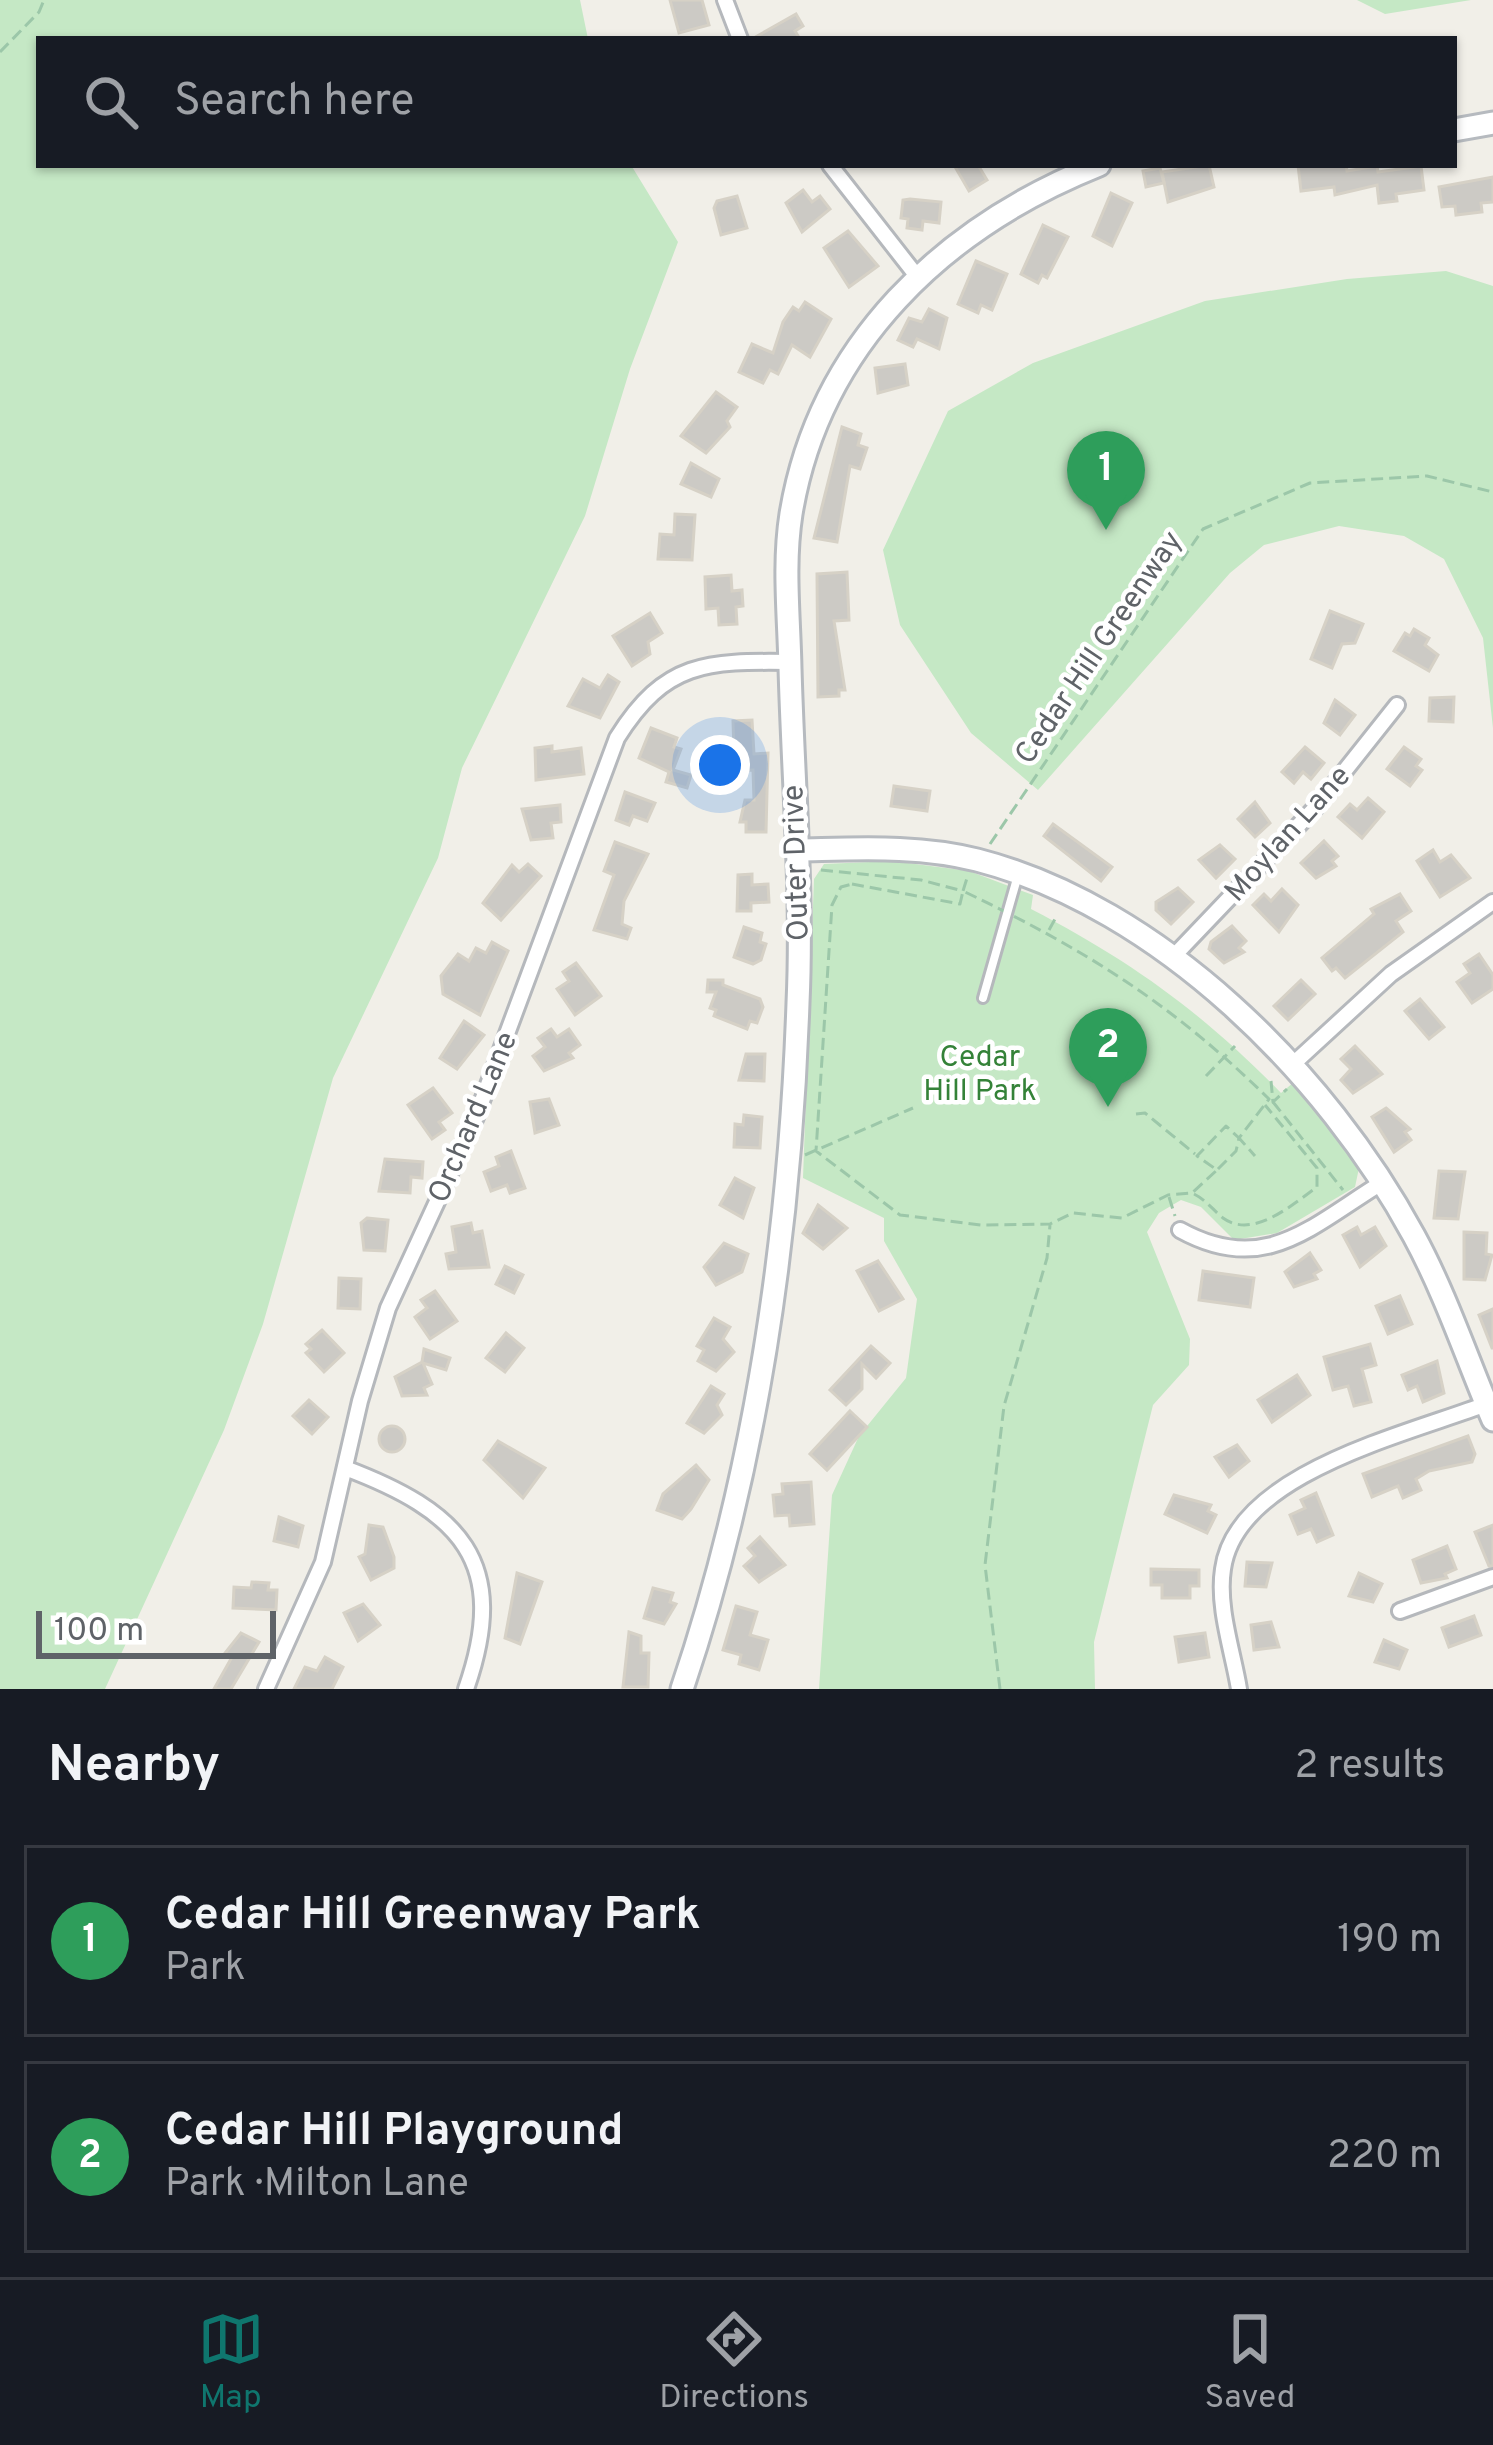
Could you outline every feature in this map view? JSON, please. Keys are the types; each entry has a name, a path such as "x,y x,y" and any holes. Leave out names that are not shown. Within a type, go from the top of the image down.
{"street":[{"path":"724,0 739,36"},
{"path":"1457,129 1493,123"},
{"path":"832,168 916,275"},
{"name":"Outer Drive","path":"682,1689 760,1374 789,1155 799,1001 788,560 804,458 841,371 916,275 980,226 1092,168"},
{"name":"Orchard Lane","path":"266,1689 323,1562 388,1308 476,1117 617,738 648,695 680,672 727,662 790,662"},
{"name":"Moylan Lane","path":"1172,958 1316,807 1397,705"},
{"path":"797,859 909,848 976,859 1103,914 1172,958 1241,1012 1298,1071 1383,1182 1443,1293 1490,1412 1282,1486 1250,1514 1238,1529 1223,1569 1239,1689"},
{"path":"1298,1071 1391,974 1493,902"},
{"path":"1180,1230 1215,1246 1255,1252 1281,1245 1383,1182"},
{"path":"345,1468 439,1513 465,1543 474,1564 482,1624 466,1689"},
{"path":"1400,1611 1493,1577"}],"lane":[{"path":"983,998 1018,874"}],"path":[{"path":"0,52 39,12 44,0"},
{"name":"Cedar Hill Greenway","path":"963,891 976,859 1203,529 1310,484 1427,476 1493,492"},
{"path":"797,859 963,891 1048,931 1116,971 1225,1056 1271,1100 1352,1201"},
{"path":"816,1151 835,895 852,884 960,904 963,891"},
{"path":"1048,931 1055,920"},
{"path":"1206,1076 1235,1046"},
{"path":"1192,1193 1236,1150 1239,1138 1298,1071"},
{"path":"1270,1081 1271,1100"},
{"path":"816,1151 900,1214 981,1225 1050,1224 1073,1213 1122,1218 1168,1195 1192,1193 1244,1226 1277,1214 1317,1187 1317,1168 1265,1105"},
{"path":"789,1155 816,1151 914,1108"},
{"path":"1136,1114 1145,1112 1216,1170"},
{"path":"1197,1156 1226,1126 1255,1156"},
{"path":"1168,1195 1180,1230"},
{"path":"1000,1689 985,1565 1004,1406 1047,1258 1050,1224"}],"green space":[{"path":"0,0 580,0 587,36 36,36 36,168 633,168 678,242 630,369 585,516 462,768 438,858 333,1078 263,1324 224,1430 105,1689 0,1689"},
{"path":"1357,0 1471,0 1385,14"},
{"path":"1446,271 1493,286 1493,728 1483,638 1444,559 1404,536 1339,526 1264,545 1230,573 1038,790 971,733 900,625 883,550 948,411 1033,363 1205,301 1347,279"},
{"name":"Cedar Hill Park","path":"892,861 969,871 1033,895 1031,909 1164,990 1223,1037 1281,1093 1294,1082 1359,1168 1355,1187 1277,1233 1234,1240 1201,1207 1181,1200 1159,1213 1147,1232 1190,1339 1189,1365 1153,1405 1094,1642 1095,1689 819,1689 832,1495 859,1436 906,1378 917,1299 884,1241 884,1218 803,1178 814,879 824,864"}],"building":[{"path":"670,0 702,0 709,25 679,33"},
{"path":"796,14 803,26 795,31 798,36 757,36"},
{"path":"956,168 980,168 987,180 969,191"},
{"path":"1160,168 1164,183 1146,187 1143,171"},
{"path":"1210,168 1214,187 1168,202 1162,172"},
{"path":"1298,168 1377,168 1378,172 1421,168 1424,190 1396,194 1397,201 1379,203 1377,185 1335,195 1334,187 1301,191"},
{"path":"1493,177 1493,202 1481,203 1482,212 1456,215 1455,206 1442,207 1439,187"},
{"path":"803,190 812,202 820,196 830,209 802,232 786,203"},
{"path":"1111,193 1132,203 1112,246 1093,236"},
{"path":"737,196 747,228 721,235 714,208 717,201"},
{"path":"903,200 941,202 939,223 923,221 922,230 907,228 908,219 901,218"},
{"path":"1043,225 1068,237 1047,278 1042,275 1038,283 1021,274"},
{"path":"848,231 878,266 849,287 824,248"},
{"path":"976,261 1007,274 992,310 981,305 978,313 958,304"},
{"path":"805,302 831,319 810,357 792,345 778,374 770,370 763,383 739,372 752,344 773,353 783,322 793,307 799,311"},
{"path":"929,309 947,318 939,349 917,339 913,347 898,340 909,318 922,322"},
{"path":"905,364 908,385 878,393 875,368"},
{"path":"716,392 737,407 727,421 730,427 706,453 681,436"},
{"path":"842,427 861,434 858,445 867,448 860,469 850,466 837,542 814,538"},
{"path":"691,463 719,479 711,497 681,484"},
{"path":"675,514 695,515 692,560 658,559 660,534 674,535"},
{"path":"847,572 849,620 834,621 845,690 839,690 839,696 818,697 817,574"},
{"path":"731,575 732,591 742,590 743,606 736,607 737,624 719,625 718,608 706,609 705,577"},
{"path":"1330,611 1363,624 1355,643 1342,644 1332,668 1311,659"},
{"path":"650,613 662,633 648,642 650,654 632,666 613,636"},
{"path":"1414,629 1429,638 1425,645 1438,655 1429,671 1394,651 1405,633 1410,636"},
{"path":"608,675 619,682 600,718 568,706 583,679 600,688"},
{"path":"1454,697 1453,722 1429,721 1430,698"},
{"path":"1335,700 1355,715 1340,735 1324,723"},
{"path":"752,720 754,754 768,753 766,832 746,832 746,822 740,822 745,800 754,800 753,770 727,771 726,752 734,752 733,721"},
{"path":"651,728 677,738 674,747 681,749 673,770 691,775 687,788 666,782 669,772 639,758"},
{"path":"552,746 552,752 581,748 584,774 536,780 535,748"},
{"path":"1305,747 1324,763 1311,779 1303,772 1294,783 1282,772"},
{"path":"1404,747 1421,759 1416,766 1422,770 1410,786 1387,769"},
{"path":"894,786 930,791 927,811 891,806"},
{"path":"625,792 655,803 647,821 633,816 629,825 616,820"},
{"path":"1368,798 1384,812 1362,838 1338,817 1350,804 1357,810"},
{"path":"1255,802 1270,823 1255,837 1238,819"},
{"path":"560,805 561,822 551,823 553,838 531,840 522,809"},
{"path":"1053,824 1112,867 1101,881 1044,836"},
{"path":"1324,841 1338,856 1332,861 1336,866 1316,878 1301,863"},
{"path":"615,842 648,854 624,901 622,924 631,928 627,939 594,930 614,875 604,871"},
{"path":"1220,845 1235,859 1216,878 1199,860"},
{"path":"1433,850 1440,862 1451,855 1470,878 1440,897 1417,861"},
{"path":"528,864 541,876 501,920 483,903 512,865 519,872"},
{"path":"752,874 752,885 768,884 769,902 751,903 751,911 737,911 738,875"},
{"path":"1178,888 1193,902 1171,924 1156,910 1156,902"},
{"path":"1282,889 1298,905 1279,932 1253,905 1264,894 1271,901"},
{"path":"1400,894 1411,911 1396,921 1403,932 1345,978 1336,968 1332,971 1322,958 1374,914 1371,909"},
{"path":"1232,926 1246,941 1239,948 1244,952 1224,963 1209,949"},
{"path":"744,927 762,933 760,942 766,944 761,960 753,964 734,957"},
{"path":"492,942 508,951 480,1015 443,994 441,976 458,954 469,961 476,948 486,953"},
{"path":"1479,954 1493,975 1493,989 1472,1003 1457,982 1470,973 1464,964"},
{"path":"576,963 601,996 575,1015 557,989 569,981 563,972"},
{"path":"708,980 723,980 723,985 760,999 763,1007 757,1023 750,1021 747,1029 714,1016 716,1010 710,1008 716,992 707,992"},
{"path":"1301,980 1315,994 1288,1020 1274,1006"},
{"path":"1420,999 1444,1027 1429,1039 1405,1011"},
{"path":"464,1021 484,1035 457,1069 440,1058"},
{"path":"551,1029 557,1037 569,1029 580,1045 569,1053 573,1058 544,1071 533,1056 545,1047 538,1038"},
{"path":"1355,1046 1382,1074 1353,1093 1341,1080 1351,1069 1341,1059"},
{"path":"746,1054 765,1054 764,1081 739,1080"},
{"path":"433,1088 452,1113 439,1122 445,1130 432,1139 408,1105"},
{"path":"549,1099 559,1125 535,1133 530,1102"},
{"path":"1386,1108 1410,1129 1405,1132 1411,1140 1394,1152 1372,1117"},
{"path":"744,1115 762,1117 760,1148 734,1147 735,1124 743,1125"},
{"path":"511,1151 525,1188 510,1193 507,1185 491,1191 484,1172 499,1166 496,1157"},
{"path":"385,1159 423,1162 422,1178 411,1177 410,1193 379,1191"},
{"path":"1439,1171 1465,1172 1458,1219 1434,1218"},
{"path":"735,1178 754,1188 743,1218 720,1205"},
{"path":"818,1205 847,1228 823,1249 803,1233"},
{"path":"367,1218 388,1220 385,1251 364,1250 361,1223"},
{"path":"471,1223 473,1233 482,1231 489,1267 449,1269 446,1254 456,1252 452,1227"},
{"path":"1357,1227 1361,1235 1375,1227 1386,1246 1360,1267 1343,1235"},
{"path":"1464,1232 1487,1233 1486,1254 1492,1255 1485,1280 1464,1279"},
{"path":"724,1243 748,1254 742,1272 716,1285 704,1267"},
{"path":"1310,1253 1321,1270 1314,1274 1317,1279 1294,1287 1285,1272"},
{"path":"878,1261 903,1299 879,1311 857,1271"},
{"path":"505,1266 523,1275 514,1293 496,1284"},
{"path":"1203,1271 1254,1278 1250,1307 1199,1300"},
{"path":"339,1278 361,1279 360,1309 338,1308"},
{"path":"435,1291 457,1321 430,1339 415,1317 427,1308 421,1300"},
{"path":"1400,1296 1412,1324 1388,1334 1376,1306"},
{"path":"1493,1309 1493,1348 1492,1348 1479,1315"},
{"path":"714,1318 730,1327 723,1339 734,1352 716,1371 698,1361 704,1350 697,1346"},
{"path":"322,1330 344,1353 324,1372 306,1353 311,1349 306,1344"},
{"path":"506,1333 524,1348 505,1372 486,1358"},
{"path":"1370,1344 1376,1365 1362,1369 1371,1402 1354,1406 1348,1386 1333,1390 1324,1357"},
{"path":"871,1346 890,1363 876,1378 862,1364 862,1389 846,1405 830,1390"},
{"path":"424,1349 450,1358 446,1370 423,1363 432,1384 424,1388 427,1395 402,1396 395,1377 422,1362"},
{"path":"1437,1361 1444,1393 1423,1402 1417,1386 1408,1390 1402,1375"},
{"path":"1297,1375 1310,1395 1272,1422 1258,1400"},
{"path":"711,1386 724,1394 717,1405 722,1415 704,1433 687,1423"},
{"path":"309,1400 328,1417 312,1434 293,1416"},
{"path":"850,1411 867,1427 827,1470 810,1454"},
{"path":"392,1426 405,1439 392,1452 379,1439"},
{"path":"1468,1436 1475,1454 1472,1462 1429,1471 1416,1479 1421,1490 1403,1498 1398,1486 1372,1497 1363,1474"},
{"path":"498,1441 545,1468 523,1498 484,1460"},
{"path":"1237,1445 1249,1461 1229,1477 1215,1457"},
{"path":"696,1465 709,1480 691,1509 682,1519 657,1510 663,1494"},
{"path":"811,1482 814,1524 790,1526 789,1515 775,1516 773,1495 783,1494 782,1484"},
{"path":"1316,1493 1333,1535 1317,1542 1311,1529 1298,1534 1290,1515 1305,1508 1301,1500"},
{"path":"1174,1495 1211,1505 1208,1511 1216,1515 1207,1533 1165,1514"},
{"path":"279,1517 303,1526 298,1547 274,1541"},
{"path":"369,1525 383,1527 394,1557 394,1568 371,1580 359,1557 365,1554"},
{"path":"1493,1525 1493,1566 1489,1566 1475,1532"},
{"path":"760,1537 785,1565 759,1582 744,1566 755,1556 748,1548"},
{"path":"1447,1546 1456,1569 1445,1574 1447,1578 1421,1583 1413,1560"},
{"path":"1247,1562 1272,1563 1266,1587 1245,1586"},
{"path":"1151,1569 1199,1570 1199,1586 1190,1586 1190,1598 1162,1598 1162,1585 1151,1585"},
{"path":"517,1573 542,1582 520,1644 505,1638"},
{"path":"1359,1573 1382,1584 1373,1602 1349,1596"},
{"path":"252,1582 269,1583 268,1590 277,1590 276,1610 233,1608 234,1587 251,1588"},
{"path":"653,1588 673,1593 670,1602 676,1604 664,1624 644,1618"},
{"path":"363,1604 380,1625 358,1641 344,1613"},
{"path":"736,1606 757,1612 750,1635 768,1640 759,1670 739,1664 741,1655 723,1650"},
{"path":"1474,1616 1481,1635 1449,1647 1442,1628"},
{"path":"1271,1622 1279,1647 1254,1650 1251,1625"},
{"path":"629,1632 641,1636 641,1653 649,1653 648,1687 623,1687"},
{"path":"241,1633 259,1642 231,1689 214,1689 232,1657 225,1653"},
{"path":"1205,1633 1209,1657 1179,1662 1175,1637"},
{"path":"1384,1640 1407,1650 1399,1669 1375,1662"},
{"path":"325,1657 343,1667 332,1689 294,1689 305,1667 317,1671"}],"place":[{"name":"Cedar Hill Greenway Park","path":"1106,530"},
{"name":"Cedar Hill Playground","path":"1108,1107"}]}
